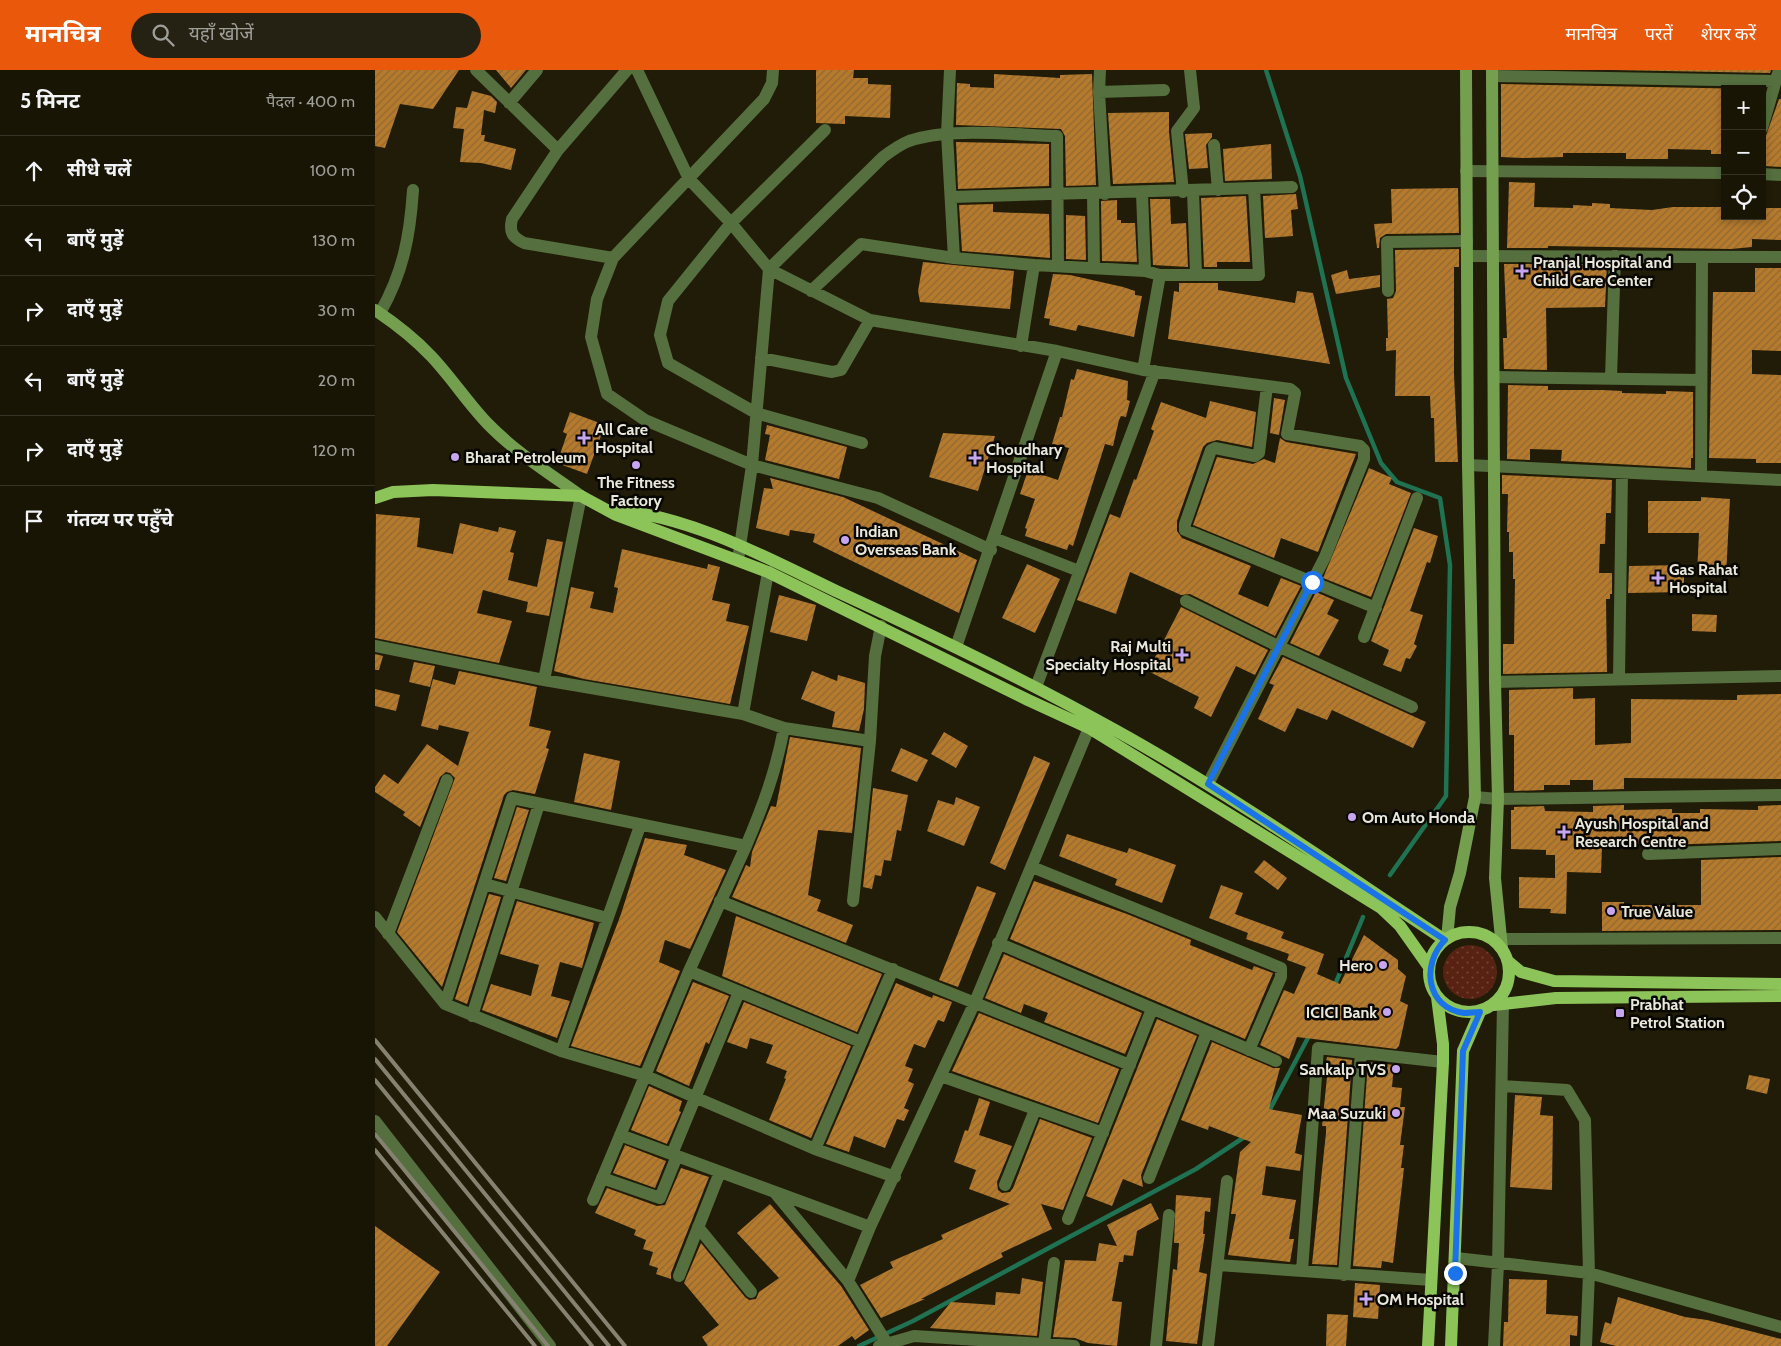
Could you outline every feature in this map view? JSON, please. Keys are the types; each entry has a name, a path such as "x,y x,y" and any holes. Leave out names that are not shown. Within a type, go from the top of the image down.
{"main road":[{"path":"1446,940 1450,906 1460,873 1475,797 1468,465 1466,70"},
{"path":"1492,73 1495,682 1498,799 1495,878 1501,943 1509,962 1510,978 1499,1004"},
{"path":"377,312 408,333 433,358 468,403 489,425 532,461 581,496 604,508 739,553 956,647 1037,688 1381,908 1400,926 1429,967"},
{"path":"375,498 393,492 433,490 581,496"},
{"path":"739,553 768,572 1028,700 1093,724 1208,784 1446,940"},
{"path":"1428,1346 1443,1062 1443,1044 1437,997 1430,982 1429,967 1434,952 1446,940 1459,933 1481,934 1501,943"},
{"path":"1509,962 1521,972 1554,980 1781,984"},
{"path":"1437,997 1449,1008 1464,1013 1480,1012 1499,1004 1556,998 1781,996"},
{"path":"1451,1346 1463,1051 1480,1012"}],"street":[{"path":"476,70 558,150"},
{"path":"509,103 537,70"},
{"path":"613,258 524,243 514,238 510,230 512,219 558,150 627,70"},
{"path":"637,70 689,179 731,223 769,269 811,291 870,320 1057,351 1149,371 1290,389 1295,394 1287,434 1360,446 1364,450 1364,460 1312,582 1208,784"},
{"path":"773,70 772,83 764,100 613,258 597,299 591,336 607,394 645,420 753,465 878,498 993,544 1079,571"},
{"path":"950,70 947,134 954,258"},
{"path":"1094,267 1099,194 1099,92 1101,70"},
{"path":"1190,70 1193,108 1177,131 1188,191 1196,273"},
{"path":"1492,73 1777,76 1766,114"},
{"path":"1099,92 1164,90"},
{"path":"825,130 731,223 668,301 659,335 668,363 756,413 862,443"},
{"path":"739,553 753,465 769,269 896,147 911,140 947,134 1057,136 1058,266"},
{"path":"1214,144 1218,190"},
{"path":"1466,171 1721,173"},
{"path":"1766,174 1781,175"},
{"path":"952,197 1292,188"},
{"path":"811,291 861,244 954,258 1034,265 1145,271 1160,275 1196,273 1259,275 1254,189"},
{"path":"377,312 394,288 404,255 410,226 413,190"},
{"path":"1142,193 1145,271"},
{"path":"1388,291 1387,242 1467,241"},
{"path":"1467,256 1781,257"},
{"path":"1611,378 1615,256"},
{"path":"1701,476 1702,257"},
{"path":"1021,346 1034,265"},
{"path":"1037,688 1149,371 1160,275"},
{"path":"761,358 832,372 841,370 870,320"},
{"path":"956,647 993,544 1057,351"},
{"path":"1494,377 1701,380"},
{"path":"1267,386 1258,455 1213,449 1184,527 1376,608"},
{"path":"1468,465 1781,480"},
{"path":"1619,679 1622,473"},
{"path":"545,680 581,496"},
{"path":"1364,637 1417,498"},
{"path":"743,714 768,572"},
{"path":"1186,601 1280,647 1412,707"},
{"path":"853,901 870,741 875,656 881,626"},
{"path":"375,646 545,680 743,714 784,728 870,741"},
{"path":"1495,682 1781,676"},
{"path":"848,1281 870,1227 895,1178 975,1002 1093,724"},
{"path":"593,1200 689,971 764,804 777,766 784,728"},
{"path":"388,934 447,780"},
{"path":"1475,797 1498,799 1781,795"},
{"path":"445,1004 512,798 639,826 746,846"},
{"path":"472,1016 539,804"},
{"path":"561,1051 639,826"},
{"path":"1648,854 1781,850"},
{"path":"1031,867 1281,968 1281,977 1249,1050"},
{"path":"485,884 607,918"},
{"path":"720,901 1130,1065"},
{"path":"375,917 445,1004 561,1051 646,1076 815,1149 895,1178"},
{"path":"1501,943 1781,938"},
{"path":"999,943 1276,1060"},
{"path":"815,1149 893,970"},
{"path":"689,971 861,1042"},
{"path":"602,1178 660,1198 696,1096 739,992"},
{"path":"1494,1346 1499,1264 1501,1086 1499,1004"},
{"path":"1068,1219 1152,1009"},
{"path":"1149,1178 1207,1032"},
{"path":"1303,1271 1318,1048 1443,1062"},
{"path":"1344,1275 1361,1053"},
{"path":"941,1076 1103,1133"},
{"path":"1501,1086 1567,1090 1585,1120 1589,1273 1586,1346"},
{"path":"1005,1186 1035,1110"},
{"path":"375,1121 550,1346"},
{"path":"621,1135 870,1227"},
{"path":"679,1276 720,1172"},
{"path":"1209,1346 1227,1180"},
{"path":"775,1192 848,1281 881,1339 914,1336 1074,1346"},
{"path":"1157,1346 1169,1215"},
{"path":"698,1227 751,1292"},
{"path":"1456,1258 1589,1273 1781,1327"},
{"path":"1044,1344 1055,1263"},
{"path":"1218,1265 1431,1280"}],"shaded area":[{"path":"1465,945 1475,945 1485,949 1493,957 1497,972 1493,987 1485,995 1475,999 1465,999 1455,995 1447,987 1443,977 1443,967 1447,957 1455,949"}],"building":[{"path":"375,70 459,70 433,109 400,104 385,148 375,146"},
{"path":"496,70 526,70 511,88"},
{"path":"816,70 854,70 853,78 868,78 868,84 891,85 890,118 845,116 845,124 816,123"},
{"path":"1612,70 1771,70 1770,73"},
{"path":"994,74 1060,78 1060,75 1092,74 1096,185 1066,186 1065,136 1061,129 956,125 957,83 970,84 970,87 994,88"},
{"path":"1501,84 1721,88 1721,154 1711,154 1711,150 1668,149 1668,159 1626,159 1626,153 1563,153 1563,157 1501,157"},
{"path":"472,91 491,96 497,102 495,113 484,110 481,135 485,135 484,141 516,149 511,170 481,163 460,162 464,129 453,128 456,107 467,108"},
{"path":"1779,99 1781,99 1781,167 1766,166 1766,136"},
{"path":"1169,112 1174,182 1113,184 1108,113"},
{"path":"1212,133 1212,137 1206,145 1208,168 1189,169 1185,134"},
{"path":"956,142 1049,144 1049,186 958,189"},
{"path":"1271,144 1272,179 1225,181 1223,149"},
{"path":"1509,182 1535,183 1534,207 1573,208 1573,205 1592,206 1592,203 1610,204 1610,208 1652,210 1673,207 1721,207 1721,220 1766,220 1766,208 1781,208 1781,240 1752,239 1752,247 1731,249 1548,246 1548,248 1507,248"},
{"path":"1458,188 1459,233 1386,234 1380,238 1379,248 1377,248 1374,224 1392,223 1391,189"},
{"path":"1296,194 1298,209 1291,210 1293,236 1265,238 1263,196"},
{"path":"1246,196 1250,262 1217,262 1217,267 1204,267 1201,198"},
{"path":"1150,199 1170,199 1171,224 1186,223 1188,267 1153,265"},
{"path":"1117,200 1117,220 1121,220 1121,223 1135,223 1137,262 1102,261 1101,201"},
{"path":"993,204 993,212 1049,214 1050,258 962,251 959,205"},
{"path":"1066,215 1085,216 1086,260 1066,259"},
{"path":"1459,249 1459,267 1454,267 1454,374 1458,462 1435,462 1434,418 1431,418 1430,396 1395,396 1396,350 1386,351 1386,338 1388,338 1387,299 1393,298 1396,291 1395,250"},
{"path":"923,262 1014,271 1010,309 920,302 918,291"},
{"path":"1504,264 1548,264 1548,270 1580,269 1580,264 1607,265 1605,307 1546,308 1547,370 1504,369 1503,338 1507,338"},
{"path":"1755,268 1781,268 1781,351 1752,350 1752,374 1781,375 1781,463 1756,463 1756,459 1709,458 1713,292 1755,292"},
{"path":"1347,270 1349,279 1380,275 1380,287 1336,294 1331,275"},
{"path":"1053,274 1070,275 1123,287 1135,291 1135,295 1142,296 1134,337 1078,325 1076,331 1049,325 1050,319 1044,318"},
{"path":"1179,283 1218,283 1218,290 1295,303 1297,291 1313,293 1330,364 1168,339 1174,291 1179,292"},
{"path":"1077,369 1128,381 1127,400 1130,401 1126,417 1121,416 1119,420 1113,446 1105,444 1073,546 1069,544 1067,550 1025,536 1027,529 1025,528 1035,499 1020,494 1028,470 1058,480 1069,448 1052,444 1060,417 1062,417 1071,379 1074,380"},
{"path":"1508,385 1548,386 1548,390 1602,390 1622,391 1622,393 1666,394 1666,391 1693,392 1693,458 1691,458 1691,468 1561,461 1562,450 1530,449 1530,460 1507,459"},
{"path":"1274,398 1285,400 1279,435 1270,433"},
{"path":"1210,401 1256,412 1252,447 1217,440 1207,443 1203,447 1177,521 1177,531 1182,538 1251,566 1238,594 1268,607 1281,578 1301,586 1275,636 1190,594 1181,595 1130,572 1116,614 1077,600 1110,514 1120,518 1154,431 1151,429 1161,402 1206,418"},
{"path":"570,412 605,425 587,474 557,463 567,434 563,432"},
{"path":"767,425 847,447 839,479 765,460 770,435 765,434"},
{"path":"943,433 995,436 978,491 929,477"},
{"path":"1280,438 1286,442 1356,454 1318,552 1281,538 1274,558 1193,525 1217,457 1253,464 1264,459 1275,463"},
{"path":"1369,468 1392,478 1389,484 1411,493 1371,597 1323,578"},
{"path":"1502,475 1612,480 1611,513 1606,513 1605,544 1600,544 1599,573 1612,573 1612,594 1610,594 1610,599 1606,599 1607,672 1503,674 1503,644 1514,644 1515,579 1513,579 1513,552 1509,552 1509,532 1507,532 1508,494 1502,494"},
{"path":"770,478 843,497 977,560 959,613 813,542 815,534 790,530 789,536 756,528 764,488 773,489"},
{"path":"1701,497 1730,499 1726,576 1697,574 1699,533 1648,533 1648,501 1701,501"},
{"path":"376,514 420,518 417,547 453,554 460,523 498,532 499,527 516,531 510,552 514,553 508,580 537,587 547,539 563,542 549,616 526,612 528,602 483,590 477,613 512,621 499,663 375,638"},
{"path":"1414,528 1438,536 1430,563 1427,562 1410,611 1423,615 1414,644 1417,646 1410,659 1406,658 1401,672 1383,665 1389,650 1371,641"},
{"path":"622,549 707,569 708,564 720,567 712,600 730,604 726,621 749,626 730,704 584,679 554,671 571,587 594,592 590,608 613,613 618,588 614,587"},
{"path":"1027,564 1060,579 1035,633 1002,618"},
{"path":"1684,565 1684,592 1628,593 1629,566"},
{"path":"1316,592 1334,600 1327,614 1339,620 1319,656 1290,643"},
{"path":"779,595 816,605 807,641 770,632"},
{"path":"1181,607 1268,650 1255,675 1236,666 1211,717 1194,708 1199,697 1148,671"},
{"path":"1692,614 1717,615 1716,632 1692,631"},
{"path":"375,654 383,656 379,670 375,670"},
{"path":"1283,657 1426,722 1413,748 1332,710 1327,720 1297,708 1285,732 1258,719 1274,685 1269,683"},
{"path":"414,662 435,666 430,687 409,682"},
{"path":"459,671 537,687 529,726 551,731 546,748 549,749 535,794 513,790 504,795 442,987 397,932 455,778 446,772 440,777 420,827 403,815 405,812 375,792 375,787 384,774 398,784 427,744 458,766 469,732 439,725 438,730 421,726 433,679 455,685"},
{"path":"812,671 837,681 838,675 865,683 864,709 859,731 832,727 835,712 801,699"},
{"path":"1573,688 1573,699 1595,698 1595,745 1631,743 1631,699 1737,700 1737,695 1781,694 1781,779 1624,778 1624,789 1593,790 1593,780 1570,780 1570,785 1544,785 1544,790 1514,791 1514,735 1509,735 1509,690"},
{"path":"375,689 400,695 396,711 375,706"},
{"path":"944,732 968,746 956,768 931,754"},
{"path":"790,737 861,748 852,833 818,830 808,895 821,900 817,911 853,925 846,943 732,897 746,865 750,867 752,852 771,806 776,807"},
{"path":"901,748 928,760 917,782 891,771"},
{"path":"584,753 620,761 611,810 574,802"},
{"path":"1034,756 1050,763 1005,870 990,863"},
{"path":"873,788 908,795 901,831 897,830 891,861 884,860 881,876 875,875 872,889 863,887"},
{"path":"956,797 980,807 964,846 927,831 938,800 954,805"},
{"path":"1624,805 1624,810 1672,809 1672,813 1700,813 1700,809 1758,810 1758,806 1781,805 1781,841 1663,845 1619,843 1619,846 1602,846 1601,873 1567,872 1566,914 1550,913 1551,909 1519,908 1519,877 1555,878 1555,855 1546,855 1546,850 1511,849 1511,810 1514,810 1514,807 1544,806 1545,811 1593,812 1593,806"},
{"path":"517,807 529,810 506,881 494,878"},
{"path":"1067,834 1127,853 1129,848 1176,865 1162,903 1115,885 1117,879 1059,856"},
{"path":"645,838 687,845 684,855 726,870 690,949 665,940 659,962 680,971 640,1066 571,1046 621,914"},
{"path":"1781,857 1781,930 1602,931 1602,902 1624,902 1624,905 1701,905 1701,860"},
{"path":"1264,860 1287,878 1278,890 1254,872"},
{"path":"1034,881 1127,914 1191,940 1190,945 1252,970 1254,966 1273,973 1245,1039 1010,939"},
{"path":"1221,885 1243,893 1235,914 1284,932 1281,938 1324,954 1317,974 1340,984 1364,935 1398,960 1398,969 1406,976 1400,1001 1408,1005 1399,1046 1396,1049 1297,1037 1289,1059 1260,1045 1284,990 1294,994 1306,967 1287,960 1289,954 1246,939 1248,933 1209,918"},
{"path":"977,886 996,893 958,987 939,980"},
{"path":"489,894 501,897 467,1004 455,999"},
{"path":"517,901 594,923 582,968 560,962 551,996 570,1001 557,1038 482,1010 491,984 531,996 539,965 500,954"},
{"path":"736,916 882,974 857,1032 722,976"},
{"path":"1004,954 1142,1013 1125,1054 1044,1022 1048,1013 1024,1004 1021,1013 985,998"},
{"path":"693,982 729,996 709,1044 706,1042 689,1086 656,1071"},
{"path":"896,983 932,998 933,995 952,1002 944,1022 938,1020 925,1048 914,1044 905,1066 913,1069 908,1081 914,1084 904,1108 909,1110 904,1121 897,1119 885,1148 854,1136 849,1152 826,1144"},
{"path":"744,1002 851,1046 811,1138 769,1120 786,1079 784,1078 787,1071 766,1063 773,1045 750,1038 747,1049 727,1042"},
{"path":"979,1013 1119,1069 1098,1123 952,1071"},
{"path":"1157,1019 1197,1036 1141,1175 1143,1187 1123,1179 1112,1206 1086,1196"},
{"path":"1212,1042 1273,1068 1280,1068 1269,1109 1302,1115 1295,1153 1302,1155 1300,1171 1266,1166 1262,1195 1296,1200 1289,1239 1294,1239 1290,1262 1228,1255 1236,1214 1231,1214 1240,1152 1251,1142 1209,1126 1208,1130 1181,1120"},
{"path":"1327,1057 1352,1060 1337,1265 1312,1264 1326,1133 1326,1126 1322,1126 1328,1067 1325,1067"},
{"path":"1368,1062 1394,1065 1392,1087 1402,1088 1400,1107 1405,1107 1400,1145 1404,1145 1401,1168 1404,1168 1393,1263 1382,1261 1381,1268 1353,1266"},
{"path":"1749,1075 1770,1079 1767,1094 1746,1089"},
{"path":"649,1086 682,1101 679,1111 681,1112 667,1144 631,1130"},
{"path":"1515,1095 1542,1097 1540,1115 1553,1116 1552,1190 1510,1187"},
{"path":"979,1098 990,1102 979,1135 1012,1146 997,1182 998,1190 1002,1193 1010,1192 1013,1188 1040,1119 1092,1138 1063,1210 1041,1204 1052,1229 1001,1253 1003,1257 921,1299 925,1299 881,1318 860,1285 893,1268 890,1262 943,1239 941,1235 1010,1204 969,1189 976,1170 954,1162 965,1130 968,1131"},
{"path":"625,1145 666,1161 655,1188 613,1173"},
{"path":"681,1168 709,1177 671,1273 671,1279 656,1274 658,1268 649,1265 653,1252 643,1249 646,1240 634,1235 636,1230 595,1213 607,1188 657,1206 665,1205"},
{"path":"1176,1195 1211,1198 1210,1212 1205,1211 1203,1234 1205,1234 1199,1272 1207,1274 1197,1344 1166,1341 1173,1269 1177,1270 1179,1243 1174,1243"},
{"path":"1151,1203 1159,1219 1137,1231 1133,1256 1124,1255 1123,1262 1119,1262 1112,1301 1122,1302 1117,1346 1088,1343 1075,1338 1053,1337 1065,1260 1096,1261 1099,1243 1117,1246 1107,1225"},
{"path":"770,1204 841,1286 869,1330 855,1340 852,1336 838,1346 708,1346 702,1337 719,1325 684,1283 701,1243 745,1297 749,1300 756,1299 759,1292 779,1278 737,1233"},
{"path":"375,1226 440,1272 387,1346 375,1346"},
{"path":"1022,1278 1043,1282 1037,1336 930,1328 951,1302 995,1305 996,1292 1020,1294"},
{"path":"1509,1279 1547,1280 1546,1314 1578,1316 1577,1336 1570,1335 1570,1346 1503,1346 1504,1322 1508,1322"},
{"path":"1355,1283 1380,1285 1378,1319 1353,1317"},
{"path":"1618,1297 1685,1317 1707,1320 1781,1339 1781,1346 1616,1346 1600,1342 1605,1322 1611,1324"},
{"path":"1327,1314 1348,1315 1346,1346 1326,1346"}],"waterway":[{"path":"1266,70 1300,176 1346,378 1381,463 1397,482 1440,498 1450,565 1446,796 1390,875"},
{"path":"1334,987 1363,917"},
{"path":"1268,1113 1310,1034"},
{"path":"859,1346 913,1321 1196,1169 1246,1136"}],"railway":[{"path":"375,1040 625,1346"},
{"path":"375,1059 609,1346"},
{"path":"375,1080 592,1346"},
{"path":"375,1134 548,1346"},
{"path":"375,1150 535,1346"}],"place":[{"name":"Pranjal Hospital and Child Care Center","path":"1522,271"},
{"name":"All Care Hospital","path":"584,438"},
{"name":"Bharat Petroleum","path":"455,457"},
{"name":"Choudhary Hospital","path":"975,458"},
{"name":"The Fitness Factory","path":"636,465"},
{"name":"Indian Overseas Bank","path":"845,540"},
{"name":"Gas Rahat Hospital","path":"1658,578"},
{"name":"Raj Multi Specialty Hospital","path":"1182,655"},
{"name":"Om Auto Honda","path":"1352,817"},
{"name":"Ayush Hospital and Research Centre","path":"1564,832"},
{"name":"True Value","path":"1611,911"},
{"name":"Hero","path":"1383,965"},
{"name":"ICICI Bank","path":"1387,1012"},
{"name":"Prabhat Petrol Station","path":"1620,1013"},
{"name":"Sankalp TVS","path":"1396,1069"},
{"name":"Maa Suzuki","path":"1396,1113"},
{"name":"OM Hospital","path":"1366,1299"}],"route":[{"path":"1312,582 1208,784 1445,940 1434,952 1429,967 1430,982 1437,997 1449,1008 1464,1013 1480,1012 1465,1042 1463,1051 1455,1273"}]}
